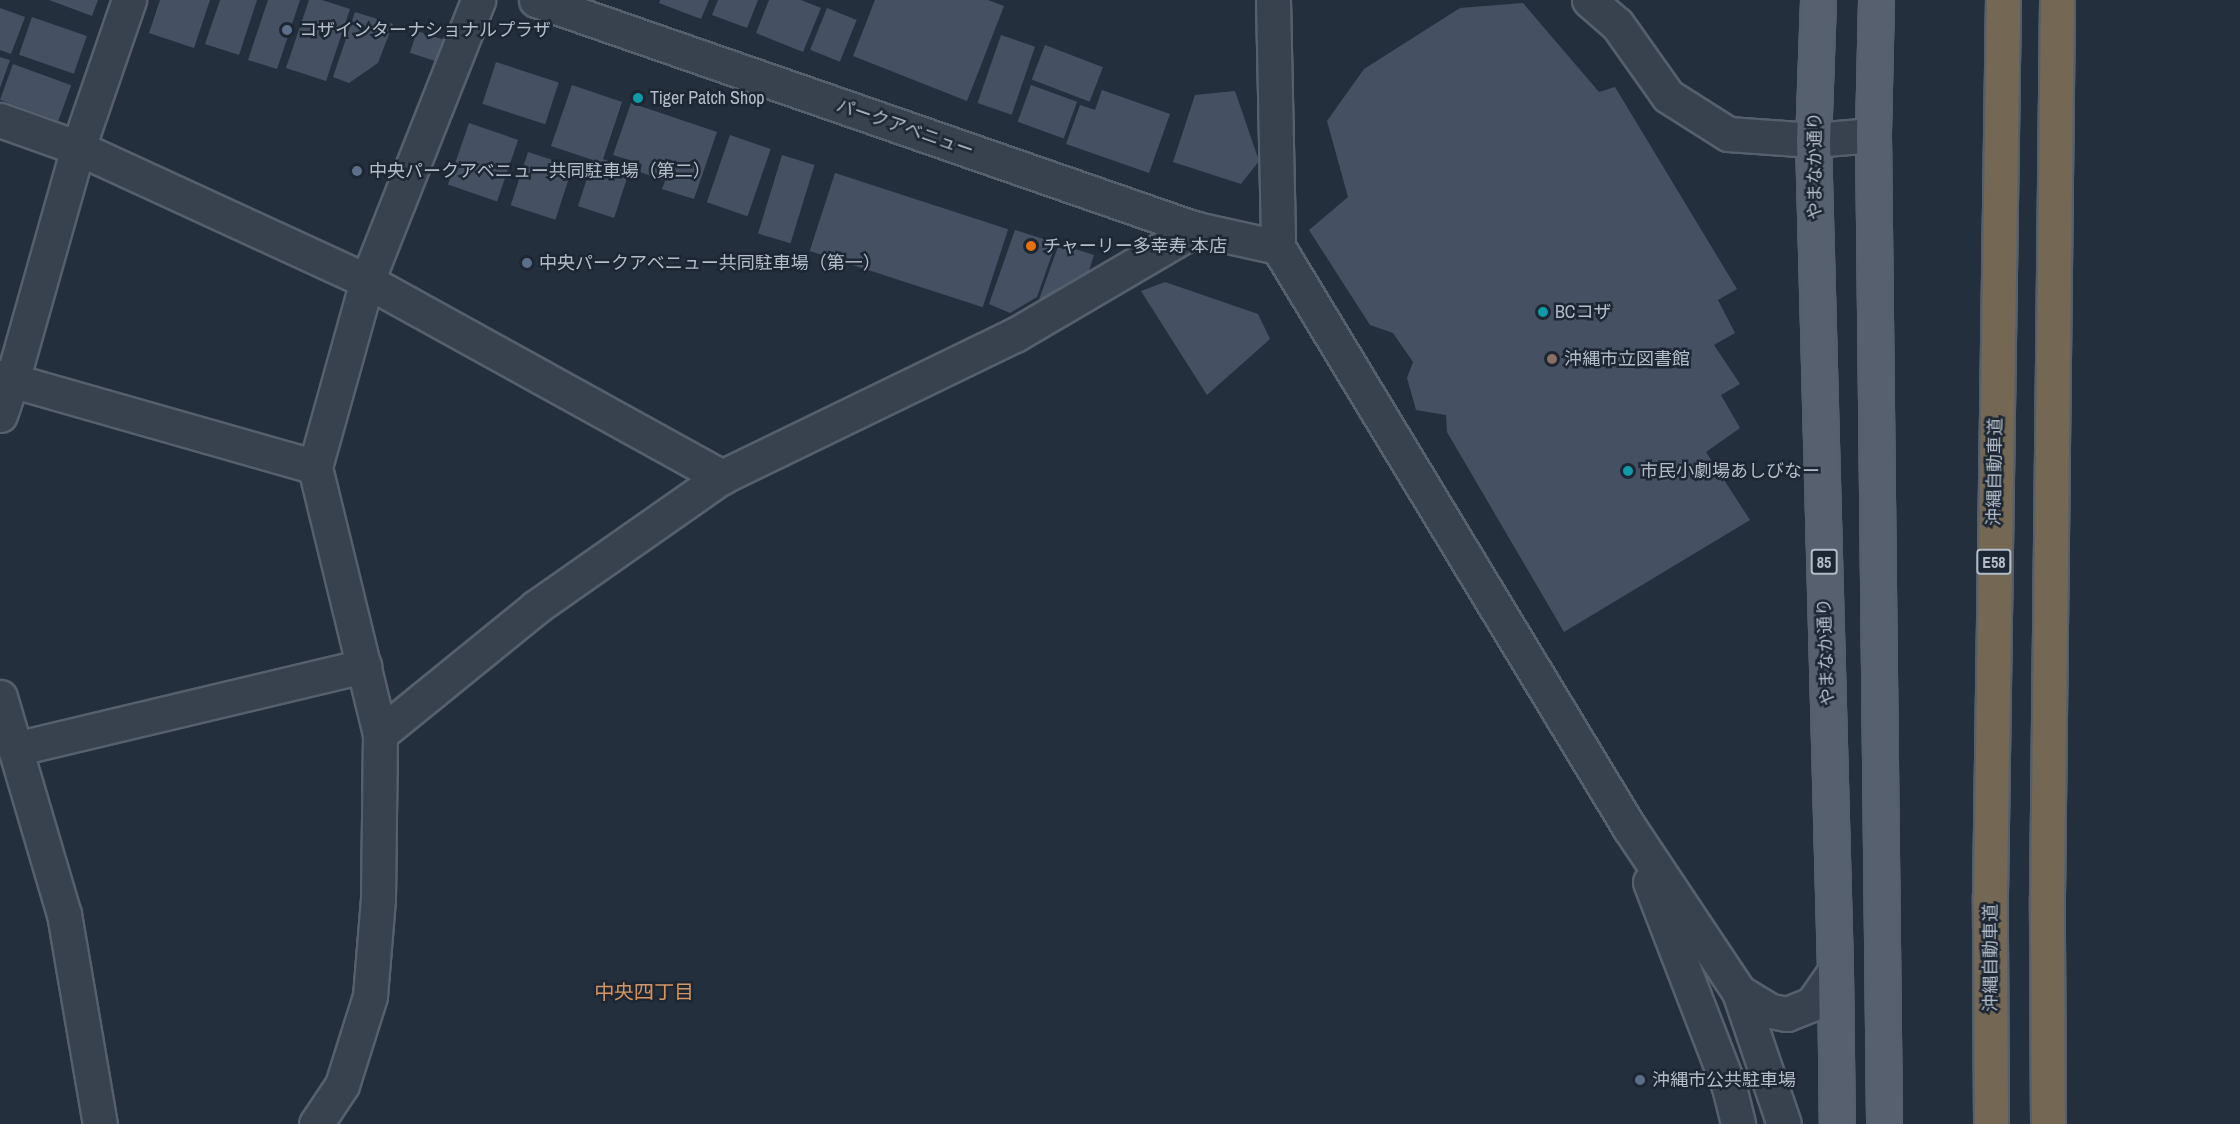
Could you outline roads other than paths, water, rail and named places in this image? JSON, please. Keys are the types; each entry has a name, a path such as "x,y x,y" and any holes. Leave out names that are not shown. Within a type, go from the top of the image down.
{"highway":[{"name":"沖縄自動車道","path":"1991,1124 1991,836 2003,0"},
{"path":"2048,1124 2047,873 2057,0"}],"main road":[{"name":"やまなか通り","path":"1818,0 1813,140 1837,1124"},
{"path":"1875,0 1872,135 1883,1121"}],"street":[{"path":"0,415 6,379 78,148 129,0"},
{"path":"316,1124 342,1086 370,996 378,899 380,734 315,467 367,281 478,0"},
{"name":"パークアベニュー","path":"536,0 1196,229 1278,247"},
{"path":"1273,0 1278,247 1629,827 1740,992 1784,1124"},
{"path":"1589,0 1617,24 1668,96 1728,134 1813,140 1872,135"},
{"path":"0,120 78,148 367,281 722,477"},
{"path":"380,734 536,607 722,477 1015,335 1196,229"},
{"path":"6,379 315,467"},
{"path":"15,749 364,666"},
{"path":"0,698 64,914 100,1124"},
{"path":"1629,827 1729,1087 1738,1124"},
{"path":"1740,992 1771,1011 1787,1014 1812,1004 1835,971"}],"place":[{"name":"コザインターナショナルプラザ","path":"287,30"},
{"name":"Tiger Patch Shop","path":"638,98"},
{"name":"中央パークアベニュー共同駐車場（第二）","path":"357,171"},
{"name":"チャーリー多幸寿 本店","path":"1031,246"},
{"name":"中央パークアベニュー共同駐車場（第一）","path":"527,263"},
{"name":"BCコザ","path":"1543,312"},
{"name":"沖縄市立図書館","path":"1552,359"},
{"name":"市民小劇場あしびなー","path":"1628,471"},
{"name":"沖縄市公共駐車場","path":"1640,1080"}],"district":[{"name":"中央四丁目","path":"644,991"}]}
